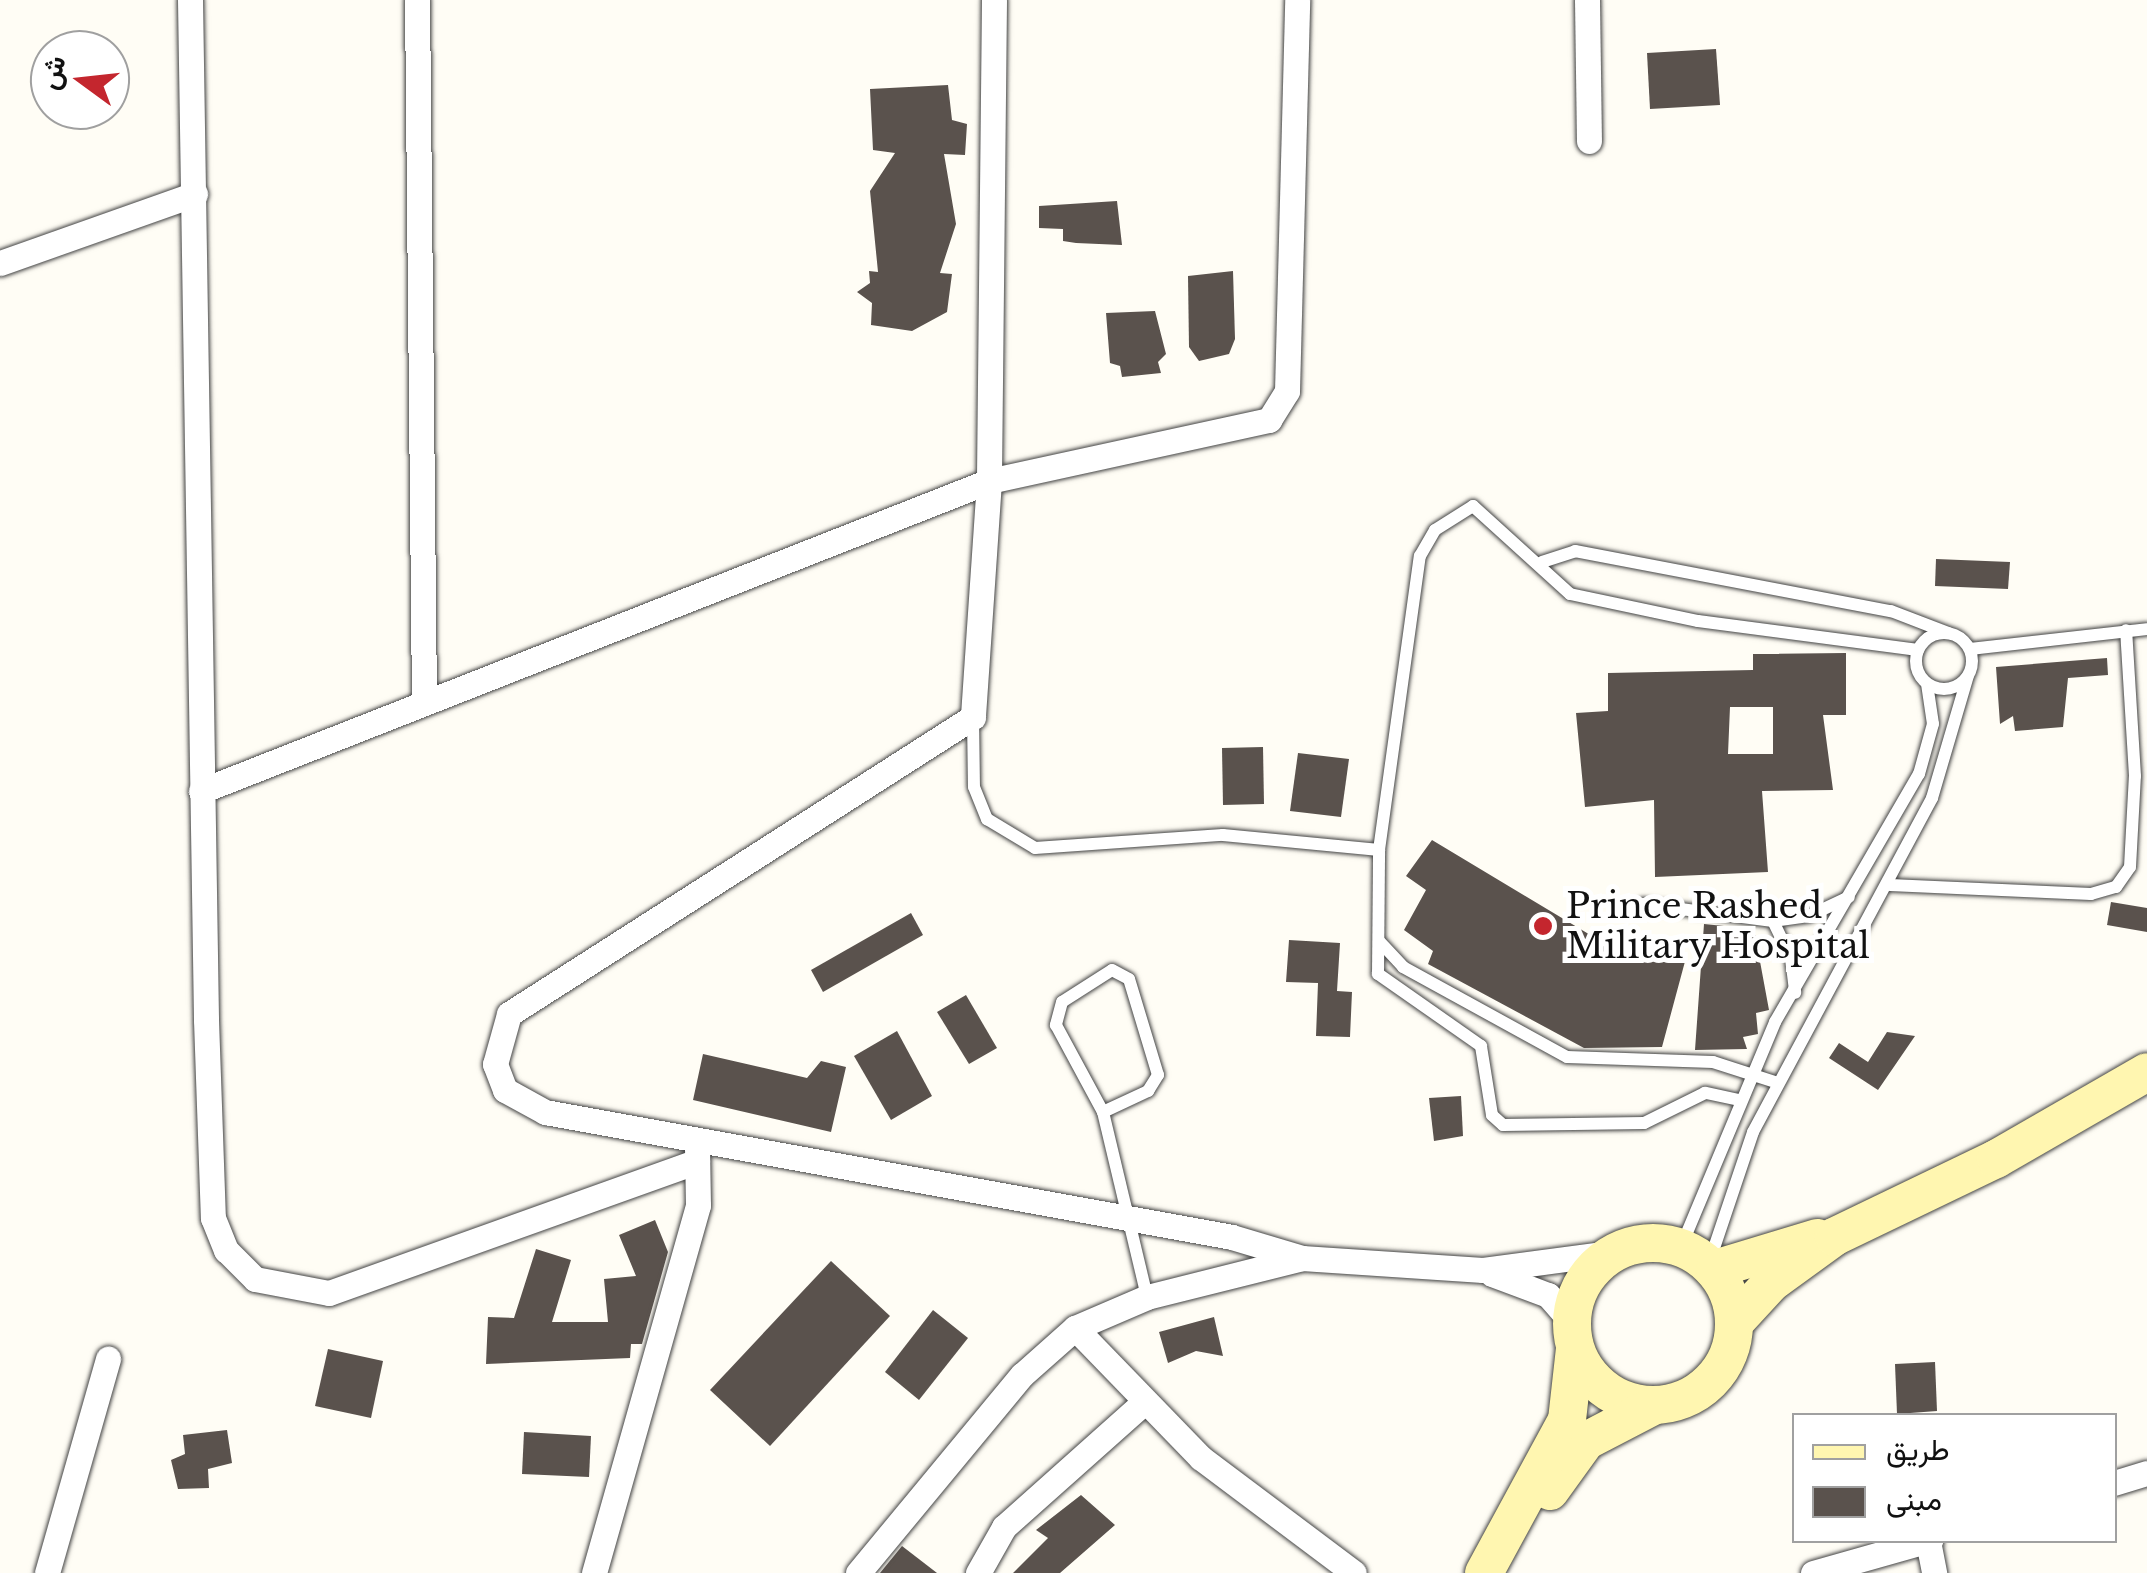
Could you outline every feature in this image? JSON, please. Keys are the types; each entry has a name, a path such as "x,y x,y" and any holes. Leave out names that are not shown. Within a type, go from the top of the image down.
{"street":[{"path":"190,0 201,791 214,1218 226,1250 255,1279 328,1293 697,1151"},
{"path":"417,0 424,703"},
{"path":"994,0 989,481 973,717 509,1014 494,1064 520,1104 697,1151 1123,1218 1302,1258 1483,1270 1611,1254 1645,1243 1702,1260 1834,1237"},
{"path":"201,791 989,481 1269,420 1282,409 1297,0"},
{"path":"1587,0 1589,141"},
{"path":"0,264 195,194"},
{"path":"1735,1322 1834,1237 1996,1159 2147,1072"},
{"path":"594,1573 698,1205 697,1151"},
{"path":"1491,1561 1576,1398 1576,1296 1611,1254"},
{"path":"858,1573 973,1430 1076,1328 1147,1297 1302,1258"},
{"path":"1491,1561 1586,1441 1652,1406 1678,1402 1711,1381 1732,1348 1735,1322 1702,1260"},
{"path":"1483,1270 1548,1295 1604,1390 1652,1406"},
{"path":"1076,1328 1142,1404 1254,1504 1354,1573"},
{"path":"47,1573 108,1359"},
{"path":"978,1573 1004,1526 1142,1404"},
{"path":"2117,1482 2147,1473"},
{"path":"1813,1573 1922,1543"},
{"path":"1929,1543 1934,1573"}],"lane":[{"path":"1739,1100 1705,1094 1644,1123 1496,1122 1481,1046 1385,985 1376,964 1380,942 1379,850 1420,556 1435,530 1474,506 1542,562 1570,594 1698,621 1918,650"},
{"path":"1542,562 1575,552 1891,610 1948,633 1970,649 2147,629"},
{"path":"1890,885 2091,894 2116,887 2130,867 2135,776 2126,630"},
{"path":"1702,1260 1739,1100 1929,748 1927,684 1917,669 1918,650 1930,636 1948,633"},
{"path":"1702,1260 1745,1151 1778,1083 1890,885 1947,759 1968,676 1970,649"},
{"path":"1927,684 1954,688 1968,676"},
{"path":"973,717 974,787 987,819 1035,848 1223,835 1379,850"},
{"path":"1643,904 1773,921 1810,916 1851,896"},
{"path":"1773,921 1791,958 1794,998"},
{"path":"1380,942 1403,967 1566,1057 1713,1062 1778,1083"},
{"path":"1104,1112 1148,1091 1158,1075 1129,979 1112,970 1055,1013 1104,1112 1123,1218 1147,1297"}],"building":[{"path":"1716,49 1720,105 1650,109 1647,53"},
{"path":"948,85 952,120 967,124 965,155 944,154 956,224 940,273 952,274 947,312 912,331 871,325 872,303 857,292 870,283 869,271 878,272 870,191 895,153 873,150 870,89"},
{"path":"1117,201 1122,245 1063,241 1063,229 1039,228 1039,206"},
{"path":"1233,271 1235,339 1229,354 1199,361 1189,347 1188,276"},
{"path":"1155,311 1166,354 1158,362 1161,373 1122,377 1120,366 1110,363 1106,313"},
{"path":"1936,559 2010,562 2008,589 1935,586"},
{"path":"1846,653 1846,715 1823,715 1833,790 1762,791 1768,872 1655,877 1654,800 1585,807 1576,713 1608,711 1608,673 1753,670 1753,654","holes":["1730,707 1773,707 1773,754 1728,754"]},
{"path":"2107,658 2108,675 2068,678 2063,727 2015,731 2013,716 2000,724 1996,667"},
{"path":"1263,747 1264,804 1223,805 1222,748"},
{"path":"1298,753 1349,759 1341,817 1290,811"},
{"path":"1432,840 1627,957 1687,954 1662,1047 1584,1048 1428,964 1433,951 1404,930 1426,890 1406,876"},
{"path":"2111,902 2147,908 2147,932 2107,925"},
{"path":"911,913 923,935 823,992 811,970"},
{"path":"1704,924 1754,929 1769,1010 1756,1013 1758,1034 1743,1037 1747,1049 1695,1050"},
{"path":"1289,940 1340,943 1337,991 1352,992 1350,1037 1316,1036 1318,983 1286,982"},
{"path":"966,995 997,1048 969,1064 937,1012"},
{"path":"897,1031 932,1096 891,1120 854,1056"},
{"path":"1887,1032 1915,1036 1878,1090 1829,1058 1839,1043 1868,1062"},
{"path":"703,1054 807,1078 821,1061 846,1067 831,1132 693,1100"},
{"path":"1461,1096 1463,1136 1434,1141 1429,1098"},
{"path":"655,1220 668,1252 642,1344 631,1344 630,1358 486,1364 488,1317 514,1318 536,1249 571,1260 552,1322 608,1322 604,1279 636,1276 619,1235"},
{"path":"831,1261 890,1316 770,1446 710,1390"},
{"path":"933,1310 968,1338 919,1400 885,1372"},
{"path":"1214,1317 1223,1356 1196,1351 1168,1363 1159,1332"},
{"path":"328,1349 383,1361 371,1418 315,1406"},
{"path":"1935,1362 1937,1411 1897,1413 1895,1364"},
{"path":"227,1430 232,1463 208,1469 209,1488 178,1489 171,1460 185,1454 183,1435"},
{"path":"524,1432 591,1436 589,1477 522,1474"},
{"path":"1081,1495 1115,1525 1060,1573 1013,1573 1048,1538 1036,1530"},
{"path":"902,1546 937,1573 880,1573"}],"place":[{"name":"Prince Rashed Military Hospital","path":"1543,926"}]}
